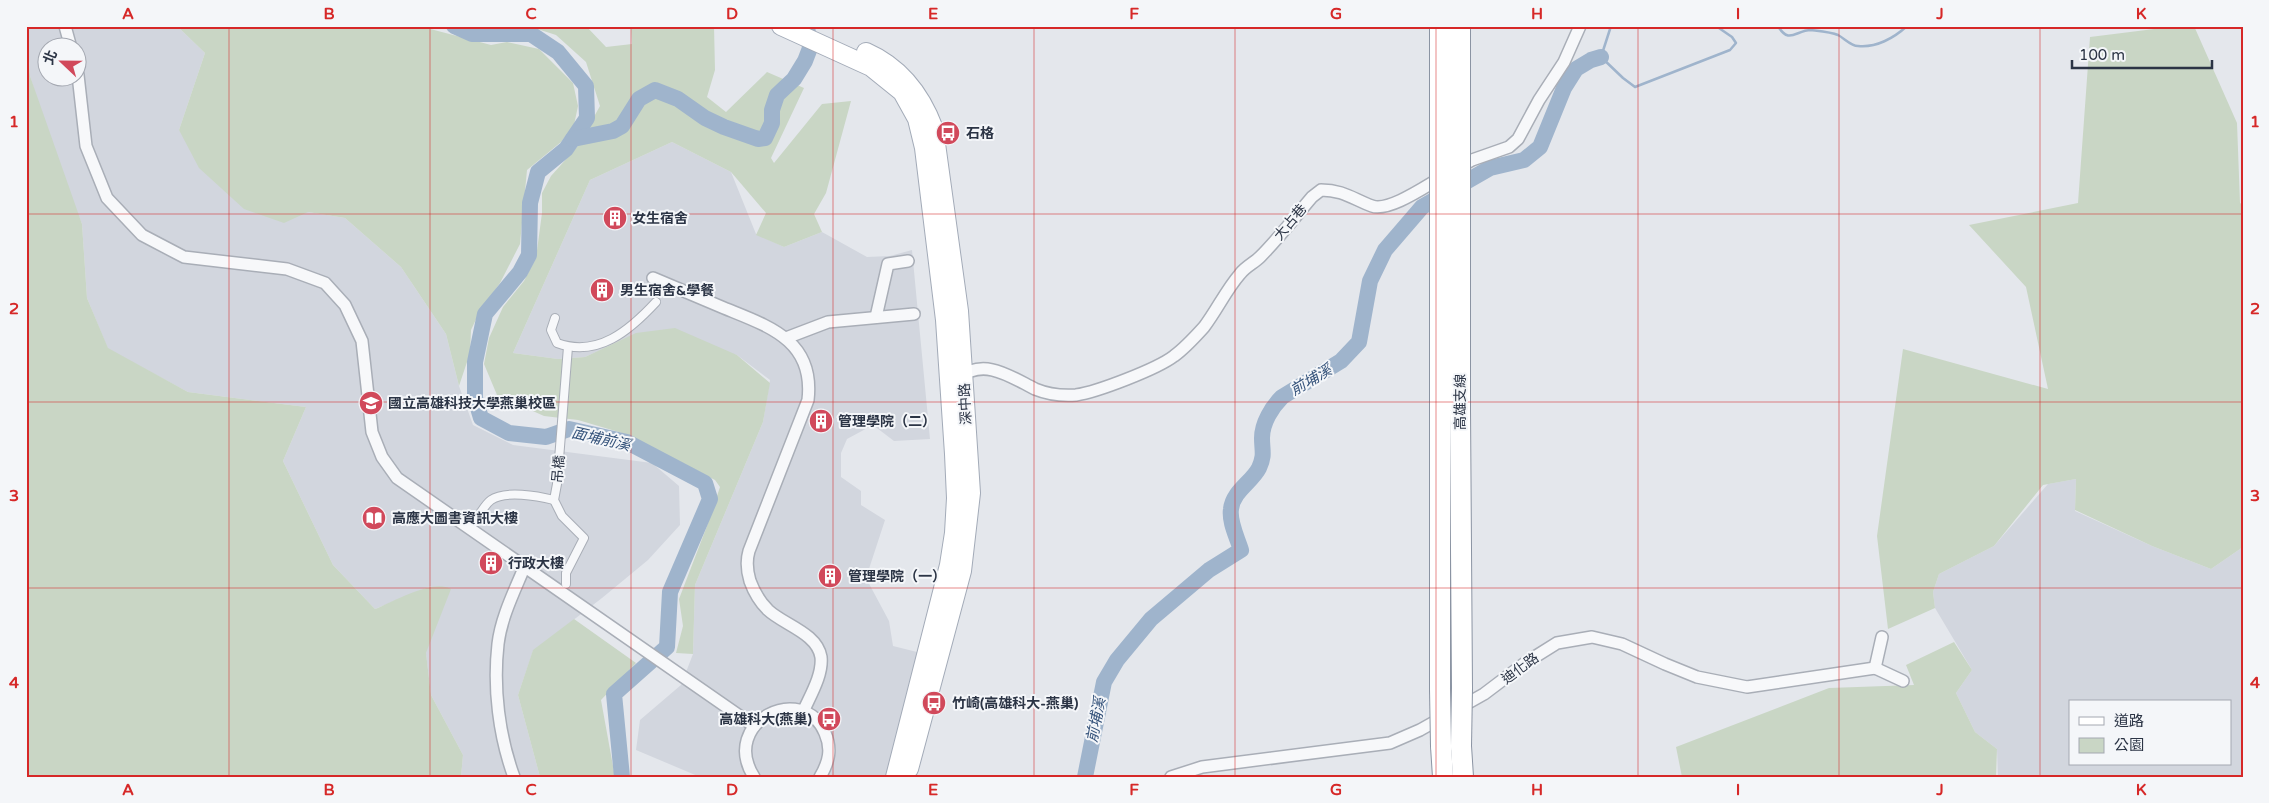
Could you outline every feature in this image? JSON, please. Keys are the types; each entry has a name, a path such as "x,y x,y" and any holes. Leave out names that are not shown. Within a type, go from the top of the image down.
{"highway":[{"name":"高雄支線","path":"1440,26 1440,689 1442,777"},
{"name":"高雄支線","path":"1460,26 1461,746 1463,777"}],"main road":[{"path":"781,26 870,60"},
{"path":"810,26 870,60"},
{"name":"深中路","path":"870,60 899,71 926,108 934,129 969,371 971,493 968,532 962,570 907,777"},
{"name":"深中路","path":"870,60 902,92 918,119 924,148 944,320 956,489 954,533 949,565 895,777"}],"street":[{"name":"大占巷","path":"969,371 996,370 1052,394 1076,394 1100,388 1173,357 1204,326 1229,287 1242,271 1258,259 1312,197 1321,190 1346,194 1373,207 1385,208 1472,160 1509,147 1518,139 1539,100 1564,62 1580,26"},
{"path":"79,88 86,146 106,198 142,235 184,257 287,269 325,283 345,305 362,341 372,432 382,457 397,478 754,726"},
{"path":"876,317 888,264 908,261"},
{"path":"653,278 774,329 786,338 795,349 806,370 810,385 808,400 749,551 747,571 755,594 769,610 818,646 821,658 820,672 803,712"},
{"path":"555,318 552,330 557,343 568,347 596,346 624,333 656,302"},
{"path":"786,338 828,322 914,314"},
{"name":"吊橋","path":"566,584 566,572 584,538 562,516 554,500 558,484 568,347"},
{"path":"949,385 969,371"},
{"path":"474,523 491,500 506,495 538,496 554,500"},
{"path":"514,777 505,752 501,726 497,683 498,643 509,606 524,568"},
{"name":"迪化路","path":"1171,777 1202,767 1390,743 1420,730 1484,694 1525,663 1557,643 1592,637 1622,644 1697,677 1747,688 1875,668"},
{"path":"1882,637 1875,668 1903,681"},
{"path":"754,777 747,762 748,737 754,726 764,716 776,710 790,709 803,712 814,718 823,728 828,741 829,754 825,775"}],"shaded area":[{"name":"國立高雄科技大學燕巢校區","path":"27,26 177,26 205,53 179,130 308,212 345,218 401,267 446,334 459,386 473,425 513,445 652,463 679,486 680,525 648,560 533,651 518,695 540,777 461,777 463,755 431,695 426,654 431,586 375,609 333,565 283,461 306,407 188,392 108,349 87,298 82,224 54,153 30,76"},
{"name":"國立高雄科技大學燕巢校區","path":"672,142 731,172 756,234 784,247 822,232 867,257 890,256 912,250 930,439 894,441 873,425 847,439 841,453 841,477 861,491 861,505 885,520 866,578 889,621 893,646 921,653 889,777 700,777 636,750 640,720 681,685 693,654 695,585 763,422 770,380 737,355 636,334 585,357 558,359 513,353 590,180"},
{"path":"2076,479 2075,511 2152,546 2211,569 2243,547 2243,777 1998,777 1997,749 1975,732 1956,693 1972,670 1935,608 1933,592 1939,574 1994,546 2048,484"}],"green space":[{"path":"26,26 30,76 82,224 87,298 108,348 188,392 306,407 283,461 333,565 375,609 413,592 434,586 443,586 451,589 426,653 431,695 463,755 461,777 26,777"},
{"path":"177,26 419,26 491,45 507,42 539,49 573,83 578,106 574,125 561,142 527,170 520,244 500,283 479,313 471,330 470,353 459,386 446,334 401,267 345,218 308,212 284,223 244,209 199,168 179,130 205,53"},
{"path":"528,26 586,26 606,47 632,44 631,26 714,26 715,70 707,97 726,112 767,72 804,88 771,158 774,163 822,104 851,101 826,193 814,214 822,232 784,247 756,235 766,213 731,172 672,142 590,180 513,353 558,359 585,357 636,333 675,328 737,355 770,383 763,422 695,585 693,654 676,653 683,626 679,599 720,487 715,480 629,435 578,420 544,416 497,395 484,364 489,338 503,307 524,281 536,258 542,213 542,193 551,176 577,147 600,106 586,62 556,35"},
{"path":"2178,26 2194,26 2237,123 2240,203 2243,205 2243,547 2211,569 2152,546 2075,510 2076,479 2043,485 1994,546 1939,574 1933,592 1935,608 1888,629 1877,536 1903,349 2048,389 2026,287 1969,225 2078,203 2090,37"},
{"path":"574,619 636,663 601,700 615,777 540,777 518,695 533,650"},
{"path":"1954,642 1972,670 1956,693 1975,732 1997,749 1996,777 1682,777 1676,747 1829,688 1914,685 1906,665"}],"waterway":[{"name":"面埔前溪","path":"454,26 472,34 531,34 558,52 586,86 587,118 566,149 538,172 530,203 529,255 520,272 485,314 475,362 475,398 481,418 509,433 546,437 569,429 627,442 705,483 710,499 670,592 667,647 614,694 622,777"},
{"path":"573,139 613,131 622,126 639,99 655,90 678,99 705,118 724,127 758,139 765,138 772,123 772,110 777,95 794,79 805,61 810,48 807,26"},
{"path":"1611,26 1601,57 1635,87 1730,50 1736,43 1732,37 1716,26"},
{"path":"1778,26 1782,32 1789,36 1811,30 1821,31 1838,35 1855,46 1878,44 1907,26"},
{"name":"前埔溪","path":"1085,777 1104,682 1117,660 1151,619 1209,570 1241,550 1232,524 1232,503 1261,464 1263,456 1262,432 1268,416 1282,397 1341,361 1359,342 1370,281 1385,250 1422,207 1490,168 1524,160 1540,147 1564,88 1576,69 1591,60 1601,57"}],"place":[{"name":"石格","path":"948,133"},
{"name":"女生宿舍","path":"615,218"},
{"name":"男生宿舍&學餐","path":"602,290"},
{"name":"國立高雄科技大學燕巢校區","path":"371,403"},
{"name":"管理學院（二）","path":"821,421"},
{"name":"高應大圖書資訊大樓","path":"374,518"},
{"name":"行政大樓","path":"491,563"},
{"name":"管理學院（一）","path":"830,576"},
{"name":"竹崎(高雄科大-燕巢)","path":"934,703"},
{"name":"高雄科大(燕巢)","path":"829,719"}]}
